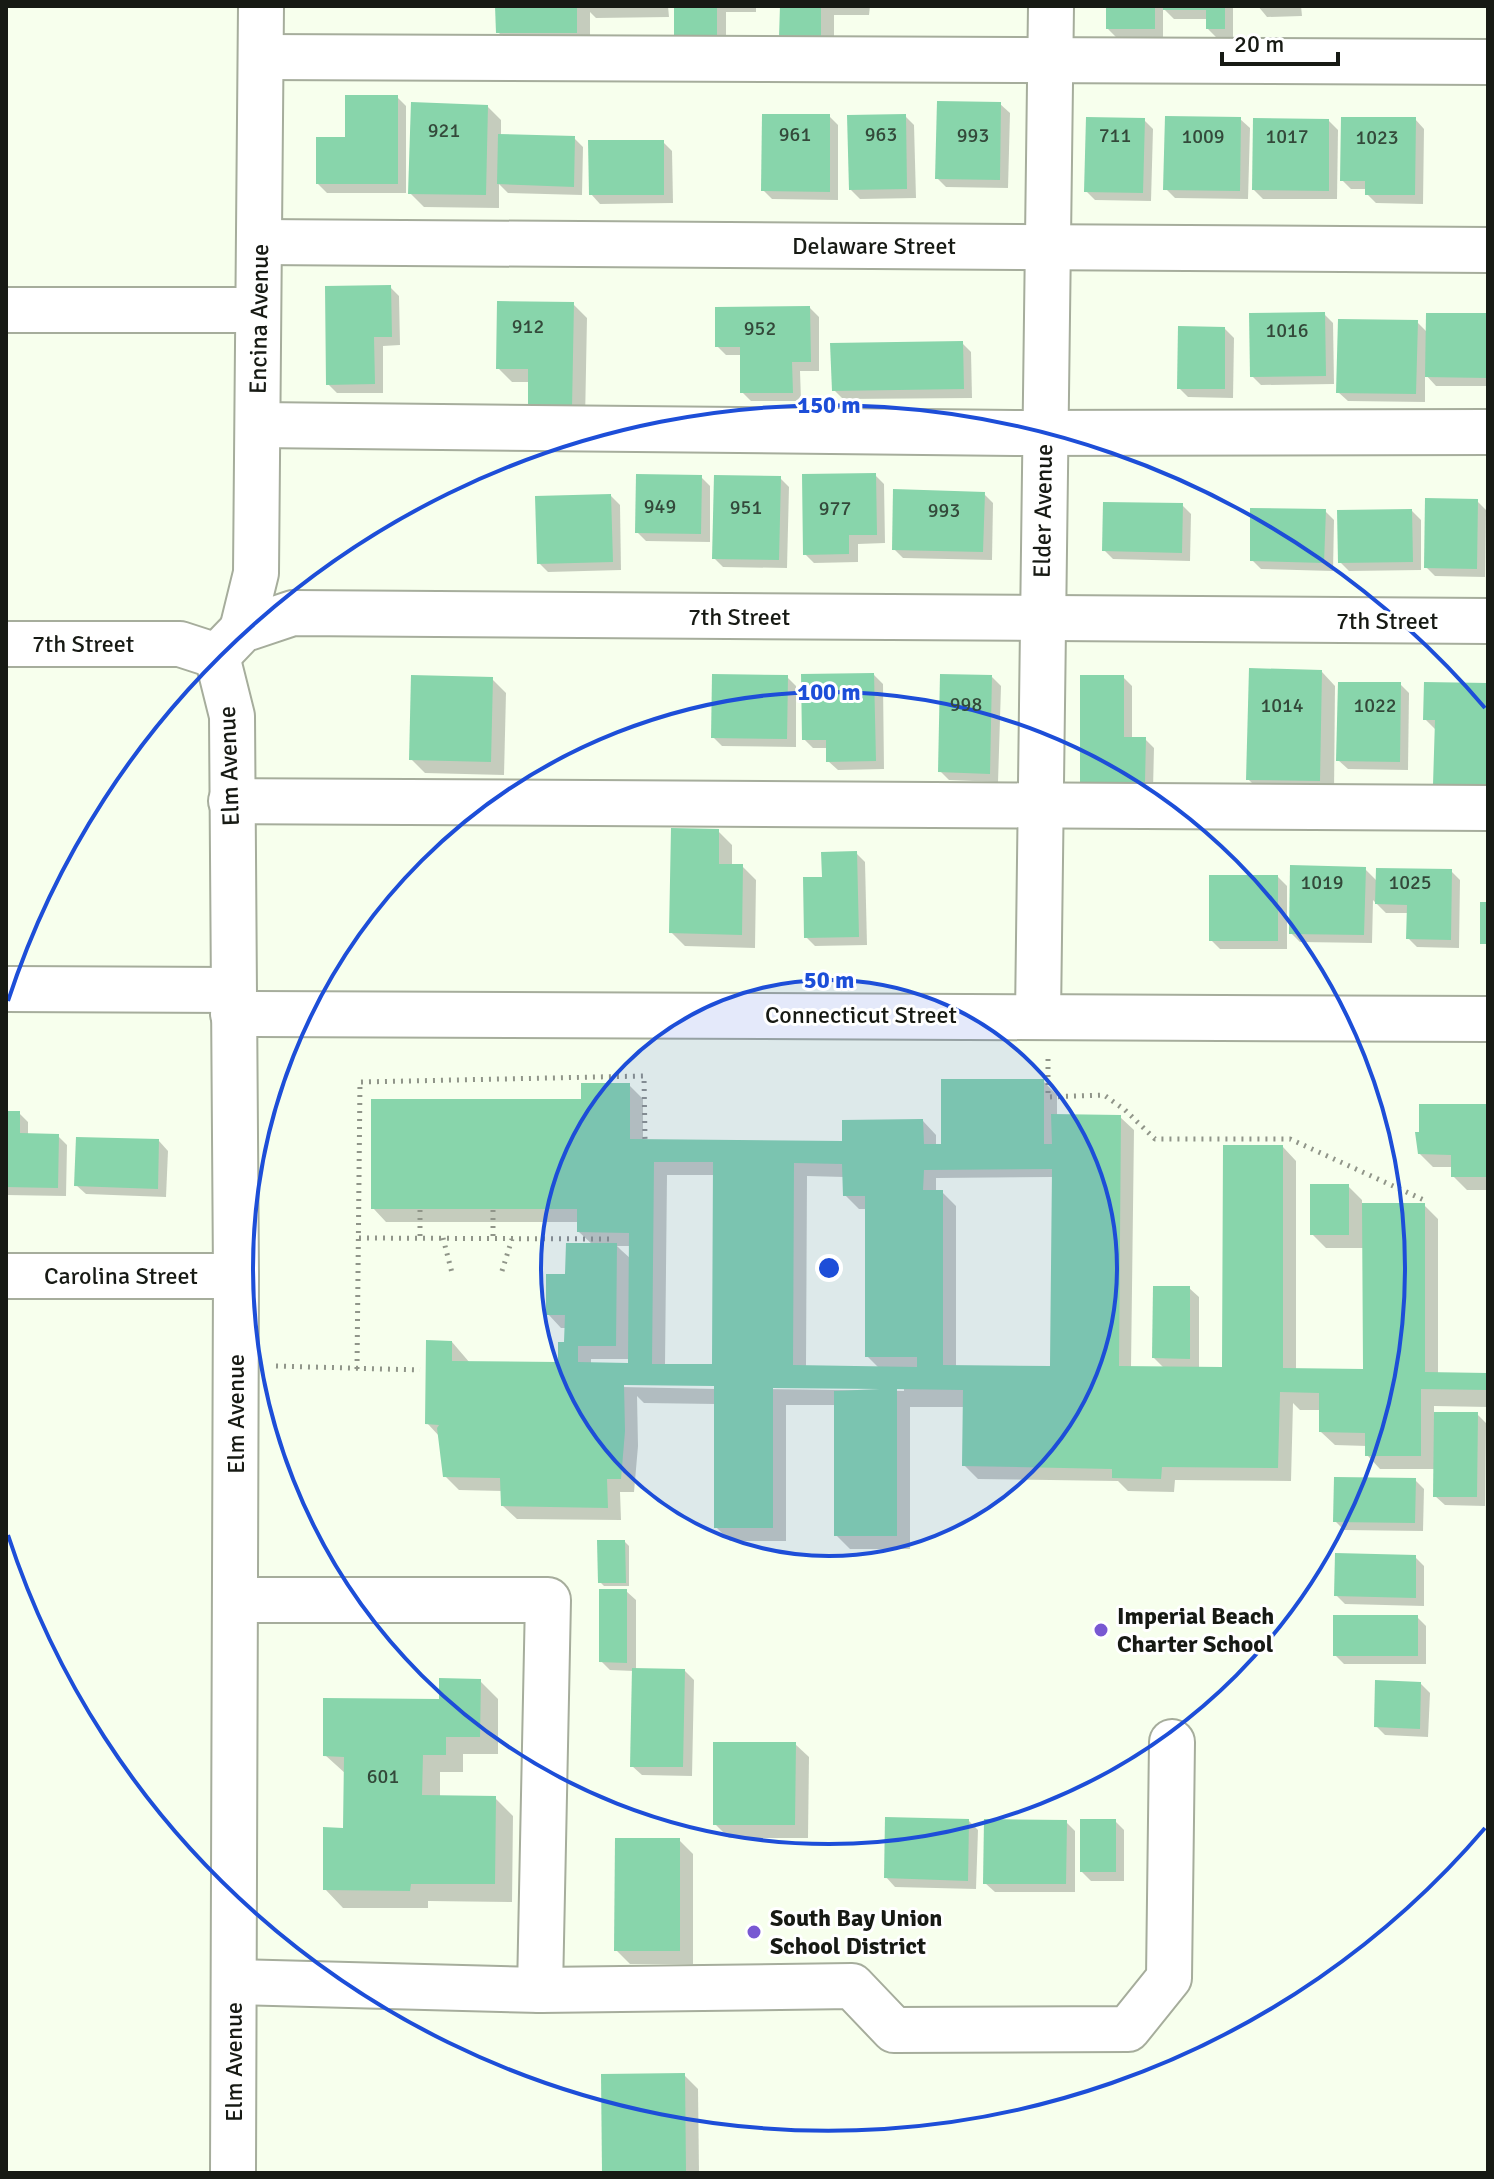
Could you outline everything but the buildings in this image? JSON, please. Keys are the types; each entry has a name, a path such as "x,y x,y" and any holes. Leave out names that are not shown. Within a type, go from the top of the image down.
{"street":[{"name":"Encina Avenue","path":"230,643 256,573 261,6"},
{"name":"Elder Avenue","path":"1043,1035 1040,805 1051,6"},
{"path":"261,57 1488,62"},
{"name":"Delaware Street","path":"260,242 1488,250"},
{"path":"6,310 258,310"},
{"path":"258,425 1044,433 1488,432"},
{"name":"7th Street","path":"6,644 230,643 293,613 1488,621"},
{"name":"Elm Avenue","path":"230,643 236,1276 233,2173"},
{"path":"231,801 1488,808"},
{"name":"Connecticut Street","path":"6,989 233,1002 1043,1035 1488,1019"},
{"name":"Carolina Street","path":"6,1276 236,1276"},
{"path":"235,1600 548,1600 540,1990"},
{"path":"234,1982 540,1990 852,1986 894,2030 1128,2029 1169,1978 1172,1742"}],"path":[{"path":"1043,1035 1048,1097 1104,1095 1155,1139 1290,1139 1424,1200"},
{"path":"357,1369 360,1082 644,1076 645,1140"},
{"path":"420,1210 420,1238"},
{"path":"493,1210 493,1239"},
{"path":"359,1238 612,1239"},
{"path":"443,1238 452,1273"},
{"path":"502,1271 512,1239"},
{"path":"275,1366 420,1370"}],"place":[{"name":"Imperial Beach Charter School","path":"1101,1630"},
{"name":"South Bay Union School District","path":"754,1932"}]}
